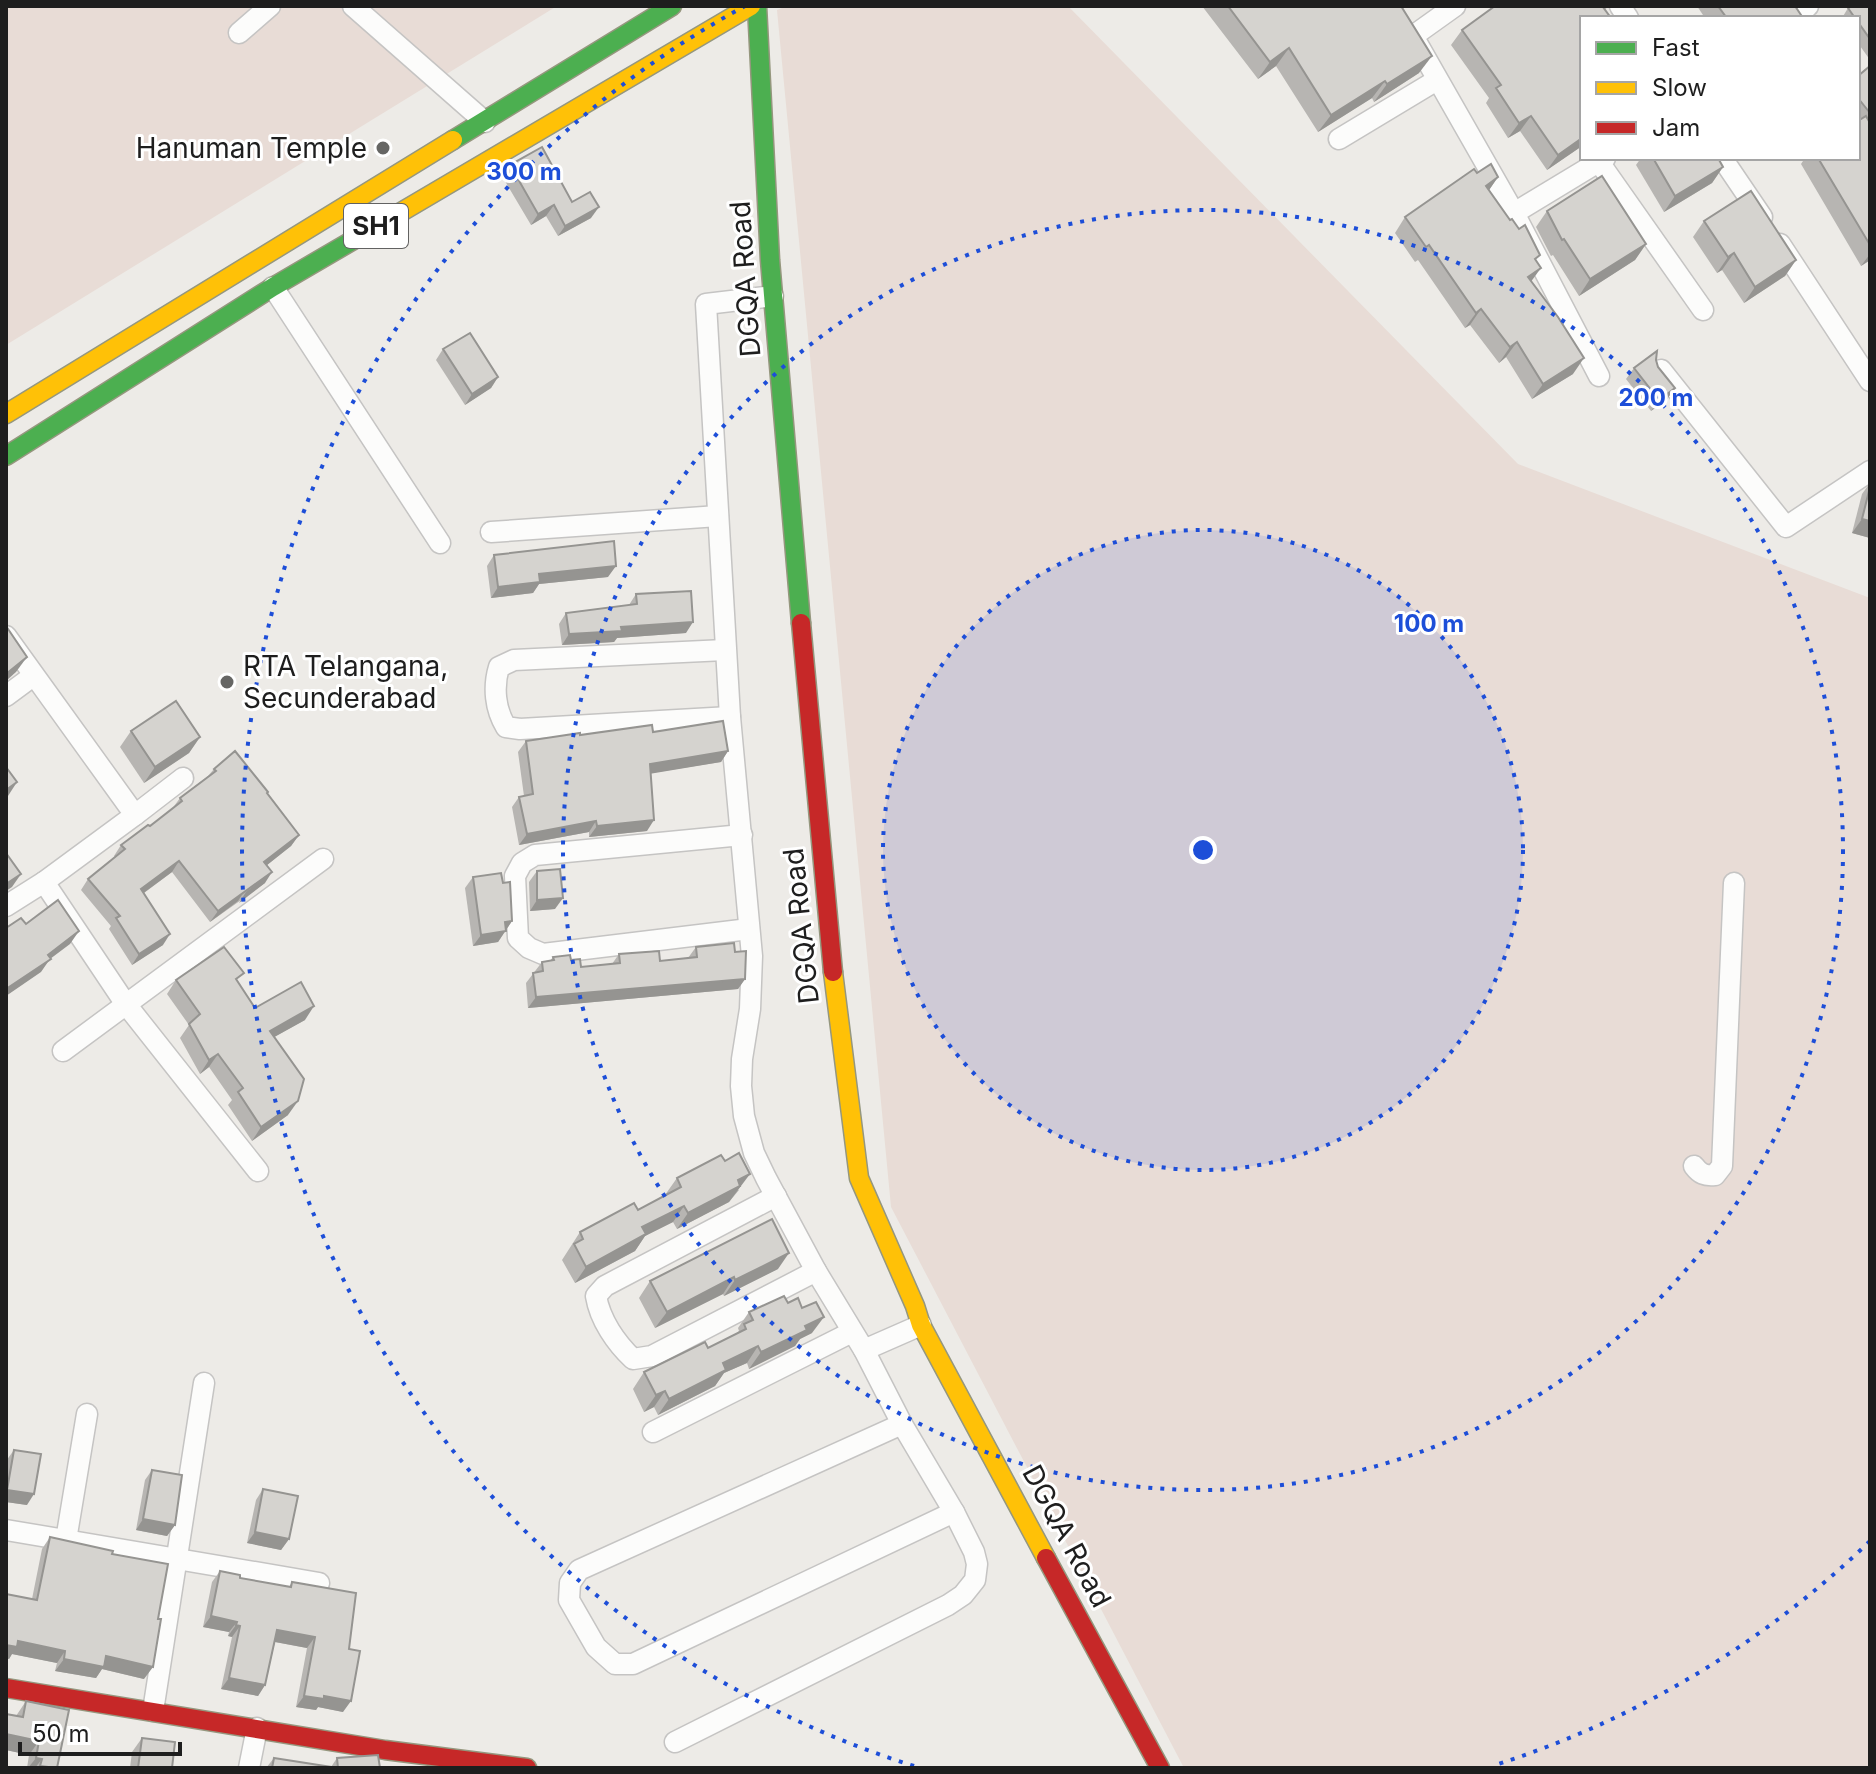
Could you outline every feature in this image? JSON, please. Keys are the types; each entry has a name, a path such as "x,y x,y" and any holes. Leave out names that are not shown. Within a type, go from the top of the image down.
{"main road":[{"name":"SH1","path":"6,414 672,6"},
{"name":"SH1","path":"6,456 273,287 751,6"},
{"name":"DGQA Road","path":"757,6 773,296 829,941 859,1178 921,1325 1160,1768"},
{"path":"6,1688 257,1728 385,1759 527,1768"}],"street":[{"path":"239,33 270,6"},
{"path":"353,6 485,122"},
{"path":"1413,36 1455,6"},
{"path":"1400,16 1514,213 1599,376"},
{"path":"1339,139 1437,80"},
{"path":"1514,213 1602,160 1703,310"},
{"path":"1730,160 1870,381"},
{"path":"273,287 440,543"},
{"path":"675,1742 948,1605 963,1595 975,1580 977,1564 954,1512 776,1196 754,1153 747,1131 742,1059 752,956 725,650 706,304 773,296"},
{"path":"1661,370 1786,527 1870,471"},
{"path":"491,532 718,516"},
{"path":"6,636 135,815"},
{"path":"725,650 514,660 499,667 495,680 498,714 506,727 520,729 730,717"},
{"path":"6,696 33,676"},
{"path":"6,906 44,882 183,778"},
{"path":"742,835 535,855 522,863 515,876 518,938 529,948 543,954 749,929"},
{"path":"63,1051 323,859"},
{"path":"44,882 125,1003 258,1171"},
{"path":"1694,1166 1706,1176 1720,1172 1722,1166 1734,883"},
{"path":"776,1196 605,1286 596,1296 598,1309 620,1347 633,1359 652,1356 816,1271"},
{"path":"864,1350 921,1325"},
{"path":"653,1432 852,1332"},
{"path":"153,1711 204,1383"},
{"path":"66,1540 87,1414"},
{"path":"902,1424 579,1570 570,1583 569,1600 596,1647 615,1664 633,1664 954,1512"},
{"path":"6,1530 319,1583"},
{"path":"249,1768 257,1728"}],"shaded area":[{"path":"6,6 557,6 6,345"},
{"path":"787,6 1068,6 1518,464 1870,598 1870,1768 1184,1768 891,1207 777,10"}],"building":[{"path":"1228,6 1401,6 1432,56 1331,115 1289,48 1270,62"},
{"path":"1495,6 1605,6 1610,16 1580,16 1580,139 1558,155 1531,116 1519,123 1496,88 1501,85 1462,30"},
{"path":"1718,6 1795,6 1802,16 1725,16"},
{"path":"1870,6 1870,39 1860,25 1860,16 1854,16 1848,8"},
{"path":"1870,66 1870,113 1860,100 1860,74"},
{"path":"1866,116 1870,123 1870,245 1819,160 1860,160 1860,120"},
{"path":"542,147 572,202 590,192 599,207 565,226 554,205 538,214 510,165"},
{"path":"1654,160 1719,160 1723,167 1675,196"},
{"path":"1491,164 1498,177 1486,186 1519,229 1525,225 1540,255 1535,259 1541,268 1528,277 1584,358 1543,384 1517,342 1510,347 1481,309 1476,313 1429,245 1426,247 1405,217 1474,169 1477,173"},
{"path":"1602,176 1646,244 1590,279 1562,240 1547,211"},
{"path":"1751,191 1796,260 1755,287 1734,253 1728,257 1704,221"},
{"path":"470,333 498,377 472,394 443,349"},
{"path":"1657,351 1658,367 1675,388 1659,400 1634,368"},
{"path":"1870,487 1870,521 1862,519"},
{"path":"614,541 616,566 539,574 540,582 498,587 494,555"},
{"path":"691,591 693,622 569,634 566,613 637,604 636,594"},
{"path":"6,626 27,657 6,674"},
{"path":"176,701 200,737 155,767 131,731"},
{"path":"723,721 728,751 650,764 654,820 597,826 596,821 527,834 519,797 533,794 526,741 652,725 653,732"},
{"path":"235,751 299,835 264,862 272,872 218,911 179,861 141,889 170,934 139,954 116,918 120,916 88,879 125,849 121,845 182,801 180,798 216,771 214,769"},
{"path":"6,767 17,782 6,790"},
{"path":"6,853 21,874 6,884"},
{"path":"560,869 563,898 537,900 537,871"},
{"path":"501,873 503,883 510,882 512,921 505,922 506,931 481,935 473,877"},
{"path":"58,900 79,931 48,955 51,959 6,989 6,928 21,918 26,924"},
{"path":"734,943 735,952 746,951 745,979 536,997 533,973 543,971 542,962 554,960 553,957 570,955 571,960 580,959 581,967 620,963 619,954 659,951 660,961 697,957 696,947"},
{"path":"224,947 244,973 236,979 255,1008 301,982 314,1006 270,1031 304,1079 298,1101 261,1127 238,1092 243,1088 218,1054 209,1060 189,1024 200,1014 176,980"},
{"path":"739,1153 750,1174 738,1180 740,1186 688,1213 684,1206 642,1227 646,1234 586,1267 574,1244 583,1239 580,1232 634,1203 638,1210 681,1187 677,1178 721,1155 725,1161"},
{"path":"772,1219 789,1253 667,1312 650,1281"},
{"path":"784,1296 788,1303 798,1298 802,1308 816,1302 824,1317 805,1326 807,1330 761,1352 758,1346 723,1363 726,1370 669,1399 665,1391 656,1395 644,1372 705,1342 708,1348 746,1329 744,1324 753,1320 749,1312"},
{"path":"14,1450 41,1454 34,1494 7,1490"},
{"path":"152,1470 182,1475 175,1525 143,1519"},
{"path":"263,1489 298,1496 289,1539 255,1532"},
{"path":"50,1537 113,1551 112,1554 168,1564 153,1667 106,1656 104,1667 64,1659 65,1651 18,1641 17,1647 6,1645 6,1594 37,1600"},
{"path":"220,1571 240,1575 240,1578 291,1587 292,1582 356,1593 349,1649 360,1651 351,1701 304,1696 315,1637 277,1630 265,1685 229,1678 240,1626 236,1625 237,1622 211,1616"},
{"path":"26,1701 69,1710 57,1768 40,1766 42,1759 36,1758 39,1741 6,1734 6,1714 23,1717"},
{"path":"142,1738 175,1742 172,1768 138,1768"},
{"path":"378,1755 380,1768 338,1768 337,1758"},
{"path":"274,1758 338,1768 272,1768"}],"traffic: fast":[{"path":"453,140 672,6"},
{"path":"757,6 770,260 801,623"},
{"path":"6,456 273,287 391,218"}],"traffic: slow":[{"path":"391,218 751,6"},
{"path":"6,414 453,140"},
{"path":"833,972 859,1178 921,1325 1046,1558"}],"traffic: jam":[{"path":"801,623 833,972"},
{"path":"1046,1558 1160,1768"},
{"path":"6,1688 385,1750 527,1768"}],"place":[{"name":"Hanuman Temple","path":"383,148"},
{"name":"RTA Telangana, Secunderabad","path":"227,682"}]}
